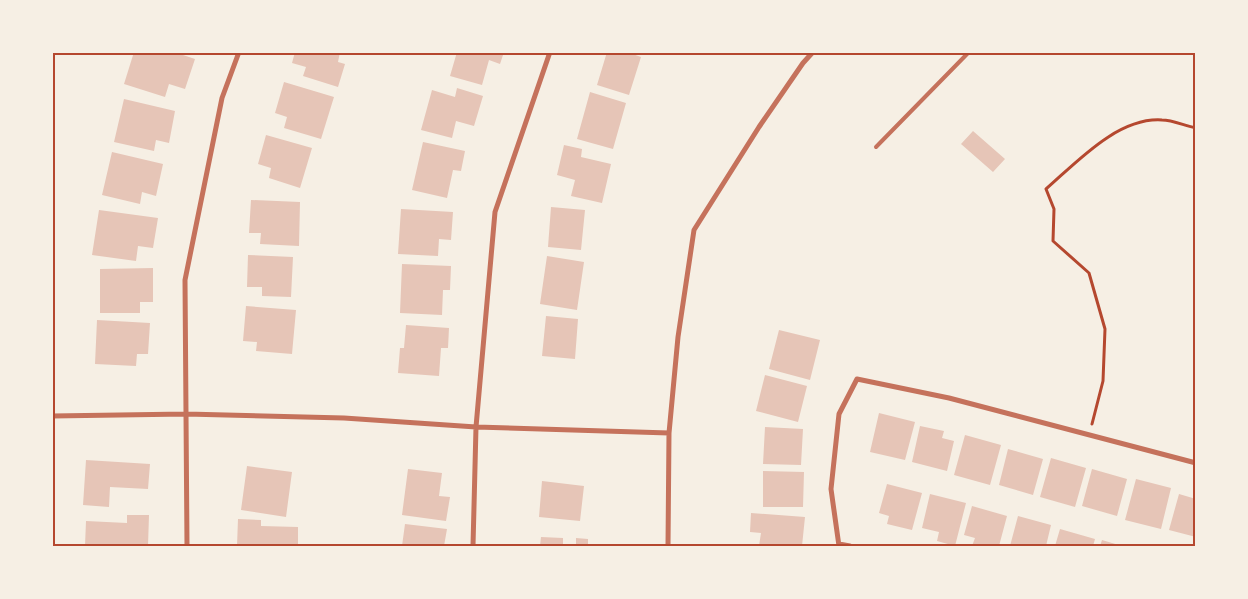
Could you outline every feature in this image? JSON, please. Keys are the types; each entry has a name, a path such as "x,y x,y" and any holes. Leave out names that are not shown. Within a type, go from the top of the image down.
{"street":[{"path":"187,546 185,280 222,98 239,52"},
{"path":"473,546 476,426 495,212 550,52"},
{"path":"668,546 669,433 678,337 694,230 759,128 803,63 813,52"},
{"path":"850,546 839,545 831,489 839,414 857,379 949,398 1196,462"},
{"path":"52,416 186,414 344,418 476,426 669,433"}],"lane":[{"path":"876,147 969,52"}],"path":[{"path":"1090,434 1103,380 1105,329 1089,273 1053,241 1054,209 1046,189 1096,145 1120,130 1144,121 1163,120 1196,128"}],"building":[{"path":"134,52 174,52 195,59 185,89 169,84 165,97 124,84"},
{"path":"295,52 340,52 338,62 345,64 338,87 303,76 306,67 292,63"},
{"path":"457,52 504,52 500,64 489,60 482,85 450,76"},
{"path":"607,52 627,52 641,57 629,95 597,85"},
{"path":"284,82 334,97 321,139 284,128 287,117 275,113"},
{"path":"457,88 483,96 474,126 456,121 452,138 421,130 432,90 455,97"},
{"path":"590,92 626,103 613,149 577,139"},
{"path":"124,99 175,111 169,143 156,140 154,151 114,142"},
{"path":"973,131 1005,159 993,172 961,144"},
{"path":"266,135 312,148 300,188 269,178 271,168 258,164"},
{"path":"423,142 465,151 461,171 453,170 447,198 412,190"},
{"path":"564,145 582,149 581,157 611,164 602,203 571,196 575,180 557,175"},
{"path":"112,152 163,164 156,196 142,192 140,204 102,195"},
{"path":"251,200 300,202 299,246 260,244 261,233 249,233"},
{"path":"551,207 585,210 581,250 548,247"},
{"path":"401,209 453,212 451,240 439,239 438,256 398,254"},
{"path":"99,210 158,218 153,248 138,246 136,261 92,255"},
{"path":"248,255 293,257 291,297 262,296 262,287 247,287"},
{"path":"547,256 584,262 577,310 540,304"},
{"path":"402,264 451,266 450,290 443,290 442,315 400,313"},
{"path":"153,268 153,302 140,302 140,313 100,313 100,269"},
{"path":"246,306 296,310 292,354 256,351 257,342 243,341"},
{"path":"546,316 578,319 575,359 542,356"},
{"path":"97,320 150,323 148,354 137,354 136,366 95,364"},
{"path":"406,325 449,328 448,348 441,348 439,376 398,373 400,348 404,348"},
{"path":"779,330 820,340 810,380 769,369"},
{"path":"765,375 807,386 798,422 756,411"},
{"path":"879,413 915,422 905,460 870,452"},
{"path":"920,426 944,431 942,438 954,441 947,471 912,462"},
{"path":"765,427 803,429 801,465 763,464"},
{"path":"965,435 1001,445 990,485 954,475"},
{"path":"1008,449 1043,459 1033,495 999,485"},
{"path":"1051,458 1086,468 1075,507 1040,497"},
{"path":"86,460 150,464 148,489 110,487 109,507 83,505"},
{"path":"247,466 292,472 286,517 241,510"},
{"path":"408,469 442,473 439,496 450,497 446,521 402,515"},
{"path":"1092,469 1127,479 1117,516 1082,506"},
{"path":"763,471 804,472 803,507 763,507"},
{"path":"1136,479 1171,488 1161,529 1125,520"},
{"path":"542,481 584,486 580,521 539,517"},
{"path":"887,484 922,493 912,530 887,524 889,516 879,513"},
{"path":"930,494 966,503 955,546 937,541 939,532 922,528"},
{"path":"1179,494 1196,499 1196,537 1169,530"},
{"path":"972,506 1007,516 999,546 972,546 975,538 964,535"},
{"path":"751,513 805,517 802,546 759,546 761,533 750,532"},
{"path":"127,515 149,515 148,546 85,546 86,521 127,523"},
{"path":"1018,516 1051,525 1046,546 1010,546"},
{"path":"238,519 261,520 261,526 298,527 298,546 237,546"},
{"path":"405,524 447,529 444,546 402,546"},
{"path":"1060,529 1095,539 1093,546 1055,546"},
{"path":"541,537 563,538 563,546 540,546"},
{"path":"576,538 588,539 588,546 576,546"},
{"path":"1102,540 1122,546 1100,546"}]}
